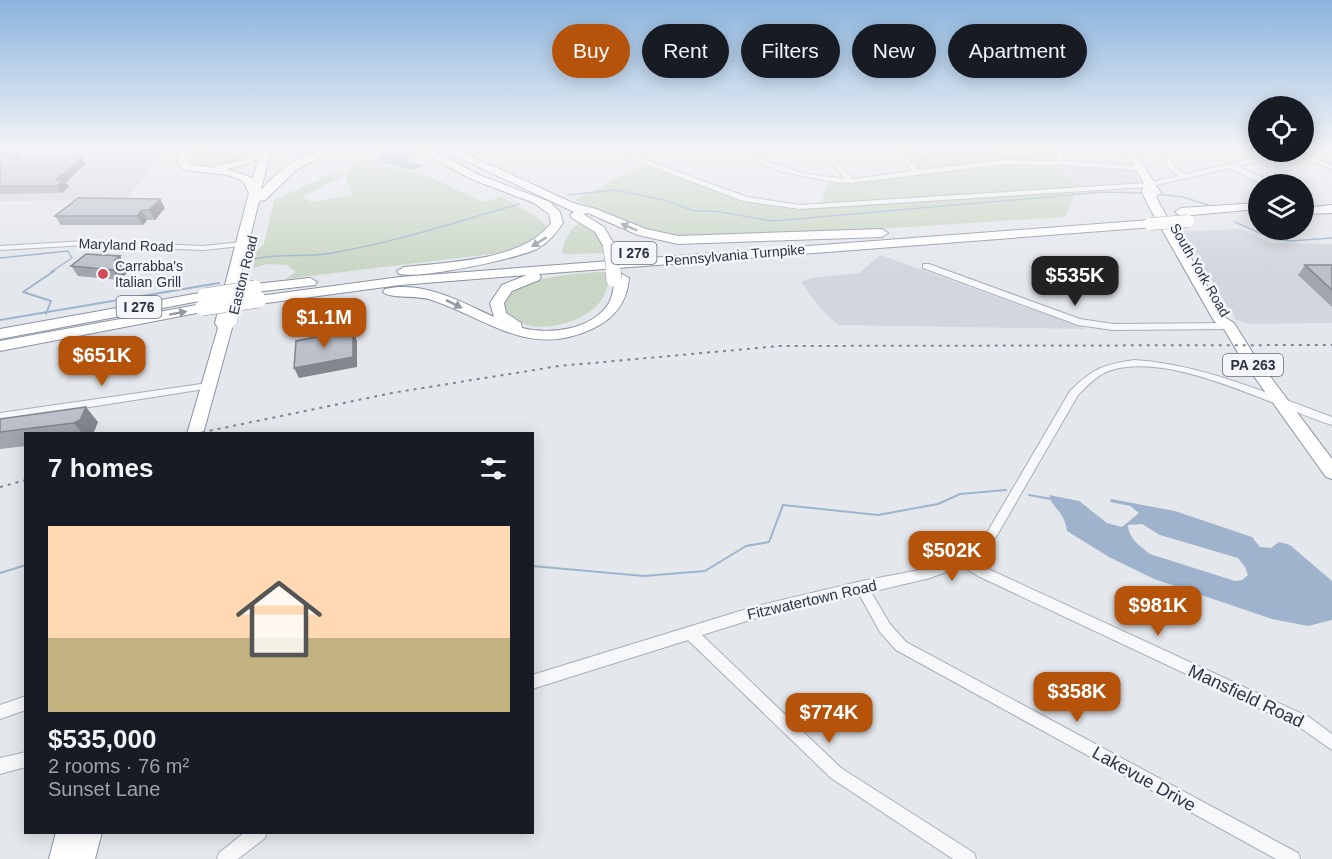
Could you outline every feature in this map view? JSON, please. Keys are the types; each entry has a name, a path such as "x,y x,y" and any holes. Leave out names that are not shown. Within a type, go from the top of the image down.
{"highway":[{"path":"252,189 259,195 265,189"},
{"name":"Easton Road","path":"196,432 229,322 222,324 260,189"},
{"path":"506,189 593,224 613,246"},
{"path":"257,294 416,292 444,299 512,331 541,337 574,332 599,320 618,301 618,278 613,246 602,222 534,189"},
{"name":"South York Road","path":"1146,189 1152,203 1230,322 1229,326 1332,472"},
{"path":"374,276 507,255 533,247 550,235 557,223 554,212 538,201"},
{"path":"1314,202 1332,201"},
{"name":"Pennsylvania Turnpike","path":"257,294 633,263 1152,203"},
{"name":"Pennsylvania Turnpike","path":"0,334 374,276 505,262 895,232 1152,203 1184,216 1248,215"},
{"path":"572,206 642,232 678,240 895,232"},
{"name":"Pennsylvania Turnpike","path":"1184,216 1248,207"},
{"path":"1314,210 1332,209"},
{"path":"618,278 608,303 598,314 569,328 555,331 525,329 510,324 497,308 503,291 519,282 550,274 633,263"},
{"name":"Pennsylvania Turnpike","path":"0,346 203,302"},
{"path":"62,859 68,834"},
{"path":"82,859 88,834"}],"street":[{"path":"719,189 746,199 800,207 1152,203 1169,189"},
{"name":"Maryland Road","path":"0,248 86,243 203,248 246,243"},
{"path":"926,266 1077,322 1113,327 1229,326"},
{"name":"Fitzwatertown Road","path":"534,681 688,632 803,600 930,573 963,560 976,552 992,534 1074,393 1088,377 1124,365 1156,365 1201,374 1332,421"},
{"path":"0,417 208,386"},
{"name":"Mansfield Road","path":"963,560 982,572 1304,722 1332,743"},
{"name":"Lakevue Drive","path":"862,587 885,628 901,646 1292,859"},
{"path":"688,632 836,772 968,859"},
{"path":"0,712 24,704"},
{"path":"0,766 24,760"},
{"path":"225,859 256,834"}],"shaded area":[{"path":"0,189 134,189 124,200 0,201"},
{"path":"1240,229 1248,233 1248,240 1264,240 1271,243 1332,244 1332,323 1250,324 1236,320 1181,232"},
{"path":"880,255 1086,329 838,325 820,308 801,282 811,278 859,273"}],"green space":[{"path":"298,189 317,189 301,197 310,202 353,195 350,189 456,189 481,201 490,201 500,196 539,219 546,226 543,232 532,241 499,253 285,279 296,272 287,265 267,264 254,268 255,253 264,244 274,200"},
{"path":"596,189 708,189 772,205 820,208 825,189 1078,189 1065,217 798,234 682,237 659,234 575,200"},
{"path":"582,222 592,226 609,253 564,254 562,252 569,234"},
{"path":"610,271 607,287 600,302 580,317 567,323 539,327 514,319 505,310 507,298 516,289 529,283 565,275"}],"water":[{"path":"1049,495 1079,501 1107,523 1122,527 1139,513 1130,506 1110,502 1111,499 1175,511 1252,537 1260,547 1271,548 1279,542 1290,545 1332,581 1332,620 1308,626 1272,619 1154,579 1109,557 1067,531 1066,524","holes":["1142,524 1160,535 1238,558 1248,575 1242,580 1235,581 1150,554 1133,538 1128,525"]}],"building":[{"path":"78,198 160,199 149,210 142,210 137,216 55,216"},
{"path":"86,254 120,256 115,260 123,261 113,270 71,266"},
{"path":"1305,265 1332,265 1332,290"},
{"path":"353,330 353,357 294,368 296,341"},
{"path":"86,407 80,420 74,423 0,432 0,419"}],"waterway":[{"path":"568,195 615,190 664,200 694,211 714,211 773,221 1103,192 1145,193"},
{"path":"1157,194 1183,197 1208,205"},
{"path":"254,259 322,254 356,248 426,231 519,204"},
{"path":"1235,222 1273,239 1290,241 1332,238"},
{"path":"0,258 68,251 72,258 51,272"},
{"path":"47,312 51,301 23,292 54,271"},
{"path":"47,312 219,283"},
{"path":"0,320 47,312"},
{"path":"534,566 644,576 705,571 746,546 769,542 783,505 878,515 938,504 960,494 1006,490"},
{"path":"1029,495 1051,499"},
{"path":"0,573 24,566"}],"railway":[{"path":"204,432 392,393 559,366 780,346 1332,345"},
{"path":"0,487 24,481"}],"place":[{"name":"Carrabba's Italian Grill","path":"103,274"}]}
